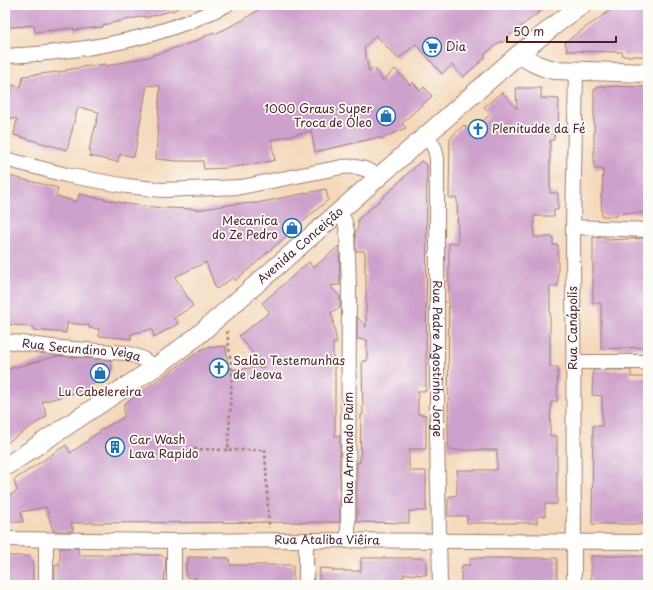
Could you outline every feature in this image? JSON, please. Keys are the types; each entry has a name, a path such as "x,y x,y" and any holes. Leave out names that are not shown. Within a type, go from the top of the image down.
{"main road":[{"name":"Avenida Conceição","path":"5,467 196,337 519,54 582,5"},
{"path":"519,54 532,63 555,70 648,73"}],"street":[{"path":"5,56 63,51 104,44 165,30 226,5"},
{"name":"Rua Canápolis","path":"574,585 573,227 576,71"},
{"name":"Rua Padre Agostinho Jorge","path":"427,135 435,149 437,159 437,436 440,585"},
{"path":"5,160 66,175 127,186 162,190 241,187 353,166 362,167 380,176"},
{"name":"Rua Armando Paim","path":"340,212 345,222 347,232 349,286 348,542"},
{"path":"573,227 648,230"},
{"name":"Rua Secundino Veiga","path":"5,341 60,348 126,353 141,358 154,367"},
{"path":"574,362 648,362"},
{"name":"Rua Ataliba Viêira","path":"5,539 174,541 306,540 348,542 648,542"},
{"path":"46,540 46,585"},
{"path":"306,540 306,585"},
{"path":"174,541 174,585"}],"path":[{"path":"225,312 232,374 228,450"},
{"path":"194,449 265,450 269,540"}],"building":[{"path":"5,5 177,5 178,8 145,18 144,16 103,25 103,27 35,32 34,25 5,28"},
{"path":"266,5 549,5 516,30 502,43 501,41 484,55 486,57 463,77 452,65 442,74 416,44 398,59 376,35 364,48 369,72 374,68 383,81 395,69 410,85 413,82 420,91 424,87 432,96 402,123 406,128 383,138 376,138 315,152 311,131 271,140 275,160 226,168 204,169 203,161 156,159 160,86 147,85 134,157 121,154 121,156 119,155 118,162 89,156 91,151 89,150 99,112 78,107 67,150 14,135 17,119 5,118 6,84 21,87 23,76 66,71 88,66 106,64 106,66 153,56 194,42 214,32 215,34 243,20"},
{"path":"618,5 648,5 648,56 623,56 622,52 567,51 565,42"},
{"path":"599,86 648,87 648,206 644,206 644,213 626,213 617,214 617,216 602,216 601,195 603,169 594,169 594,90"},
{"path":"516,88 541,88 541,98 559,99 558,133 554,133 554,140 550,140 550,193 558,193 558,210 554,210 554,216 534,216 534,237 553,237 553,245 558,245 558,286 550,286 550,367 558,367 557,402 551,402 550,436 557,436 557,504 545,504 545,516 537,516 537,523 467,523 467,516 448,516 448,497 457,495 457,470 497,470 497,450 448,450 449,243 458,243 457,198 449,198 450,138 464,125 470,132 490,115 484,107 502,92 517,109"},
{"path":"421,161 427,165 426,391 418,391 418,414 426,415 426,449 409,449 409,471 426,471 426,511 409,511 409,523 357,522 357,462 360,463 361,415 363,415 362,361 367,361 367,340 357,339 357,317 366,327 366,273 365,252 356,251 355,231 358,229 358,219"},
{"path":"5,175 58,188 56,196 77,202 79,194 133,205 196,210 235,204 257,203 326,189 328,200 235,281 234,277 216,289 206,262 175,277 193,306 174,318 178,324 154,337 152,329 131,334 131,339 99,336 99,329 89,328 89,325 67,323 66,333 33,330 34,327 5,324 5,218 10,197 5,195"},
{"path":"593,237 607,238 607,240 648,238 648,347 601,349 601,303 593,303"},
{"path":"339,246 340,285 330,286 340,297 340,308 331,312 337,343 333,343 333,367 335,367 335,436 340,436 340,522 71,523 73,531 53,531 46,507 21,512 23,522 5,522 5,498 17,491 14,480 66,445 70,453 100,432 99,431 124,417 124,404 204,348 226,346 228,370 264,367 239,336 270,312 262,303 309,262 313,268"},
{"path":"58,356 111,360 112,368 110,373 85,390 42,402 47,416 5,444 5,370"},
{"path":"594,370 631,370 631,377 648,377 648,433 646,433 646,458 648,459 648,524 592,524 593,426 602,426 602,396 592,395"},
{"path":"60,548 78,548 79,555 161,555 166,559 164,585 55,585 55,565 60,565"},
{"path":"5,556 28,556 33,562 33,585 5,585"},
{"path":"591,556 648,556 648,585 591,585"},
{"path":"188,557 229,558 230,565 293,565 293,585 196,585 196,578 186,577 186,563 188,563"},
{"path":"361,558 422,558 426,562 426,575 404,574 402,585 319,585 320,568 333,569 333,571 361,571"},
{"path":"470,558 557,558 557,585 461,585 462,565 470,565"}],"place":[{"name":"Dia","path":"432,47"},
{"name":"1000 Graus Super Troca de Óleo","path":"386,116"},
{"name":"Plenitudde da Fé","path":"478,129"},
{"name":"Mecanica do Ze Pedro","path":"292,228"},
{"name":"Salão Testemunhas de Jeova","path":"219,368"},
{"name":"Lu Cabelereira","path":"100,373"},
{"name":"Car Wash Lava Rapido","path":"115,447"}]}
